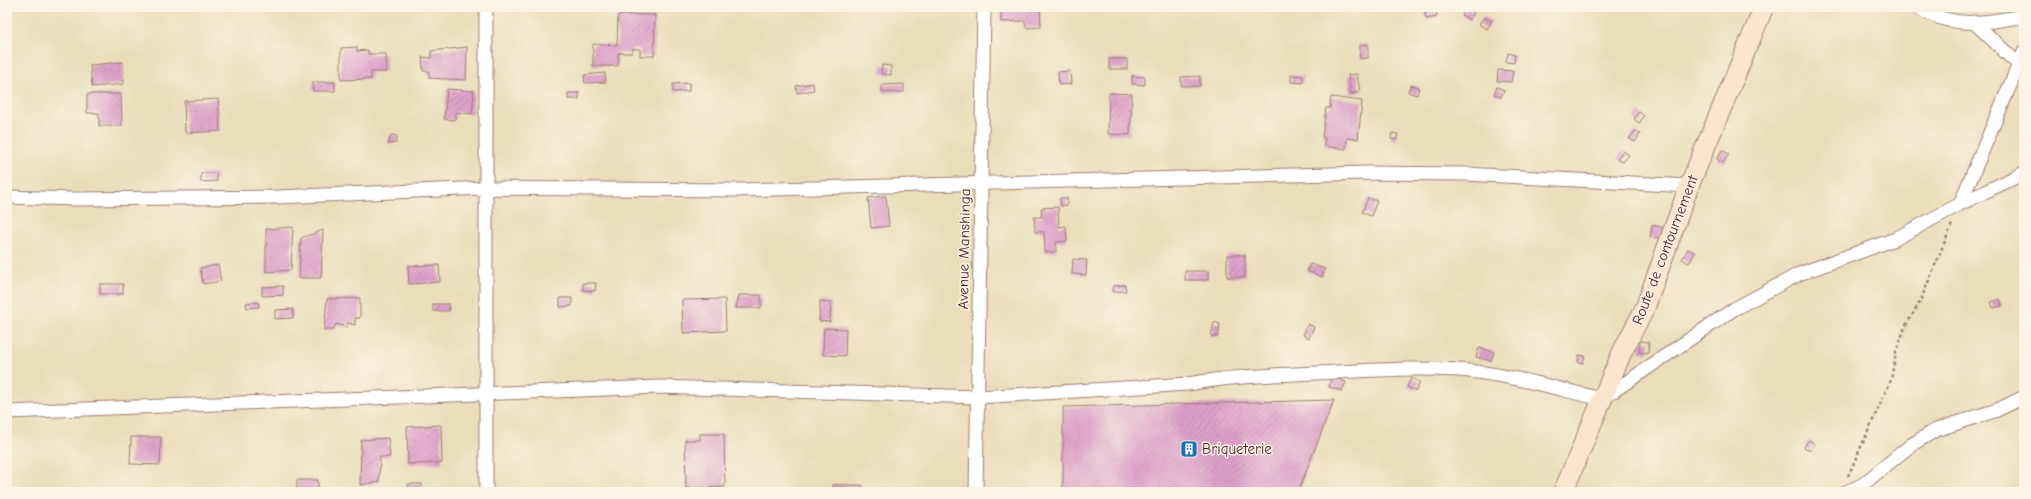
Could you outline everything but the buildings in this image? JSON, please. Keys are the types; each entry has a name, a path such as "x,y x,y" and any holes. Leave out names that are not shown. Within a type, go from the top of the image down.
{"street":[{"path":"486,7 486,492"},
{"name":"Avenue Manshinga","path":"976,492 984,7"},
{"name":"Route de contournement","path":"1563,492 1602,399 1645,308 1689,186 1764,7"},
{"path":"1917,7 1929,15 1950,22 1998,21 2024,16"},
{"path":"1960,204 2021,58 1974,22"},
{"path":"7,197 278,197 485,188 737,190 1367,173 1465,174 1689,186"},
{"path":"7,412 487,395 658,387 978,397 1188,384 1216,379 1276,374 1413,369 1469,371 1528,382 1602,399 1734,309 1799,274 1895,239 1960,204 2024,173"},
{"path":"1846,492 1862,485 1910,445 1936,430 1997,410 2024,397"}],"path":[{"path":"1847,478 1891,380 1896,352 1905,327 1920,302 1960,204"}],"place":[{"name":"Briqueterie","path":"1189,449"}]}
